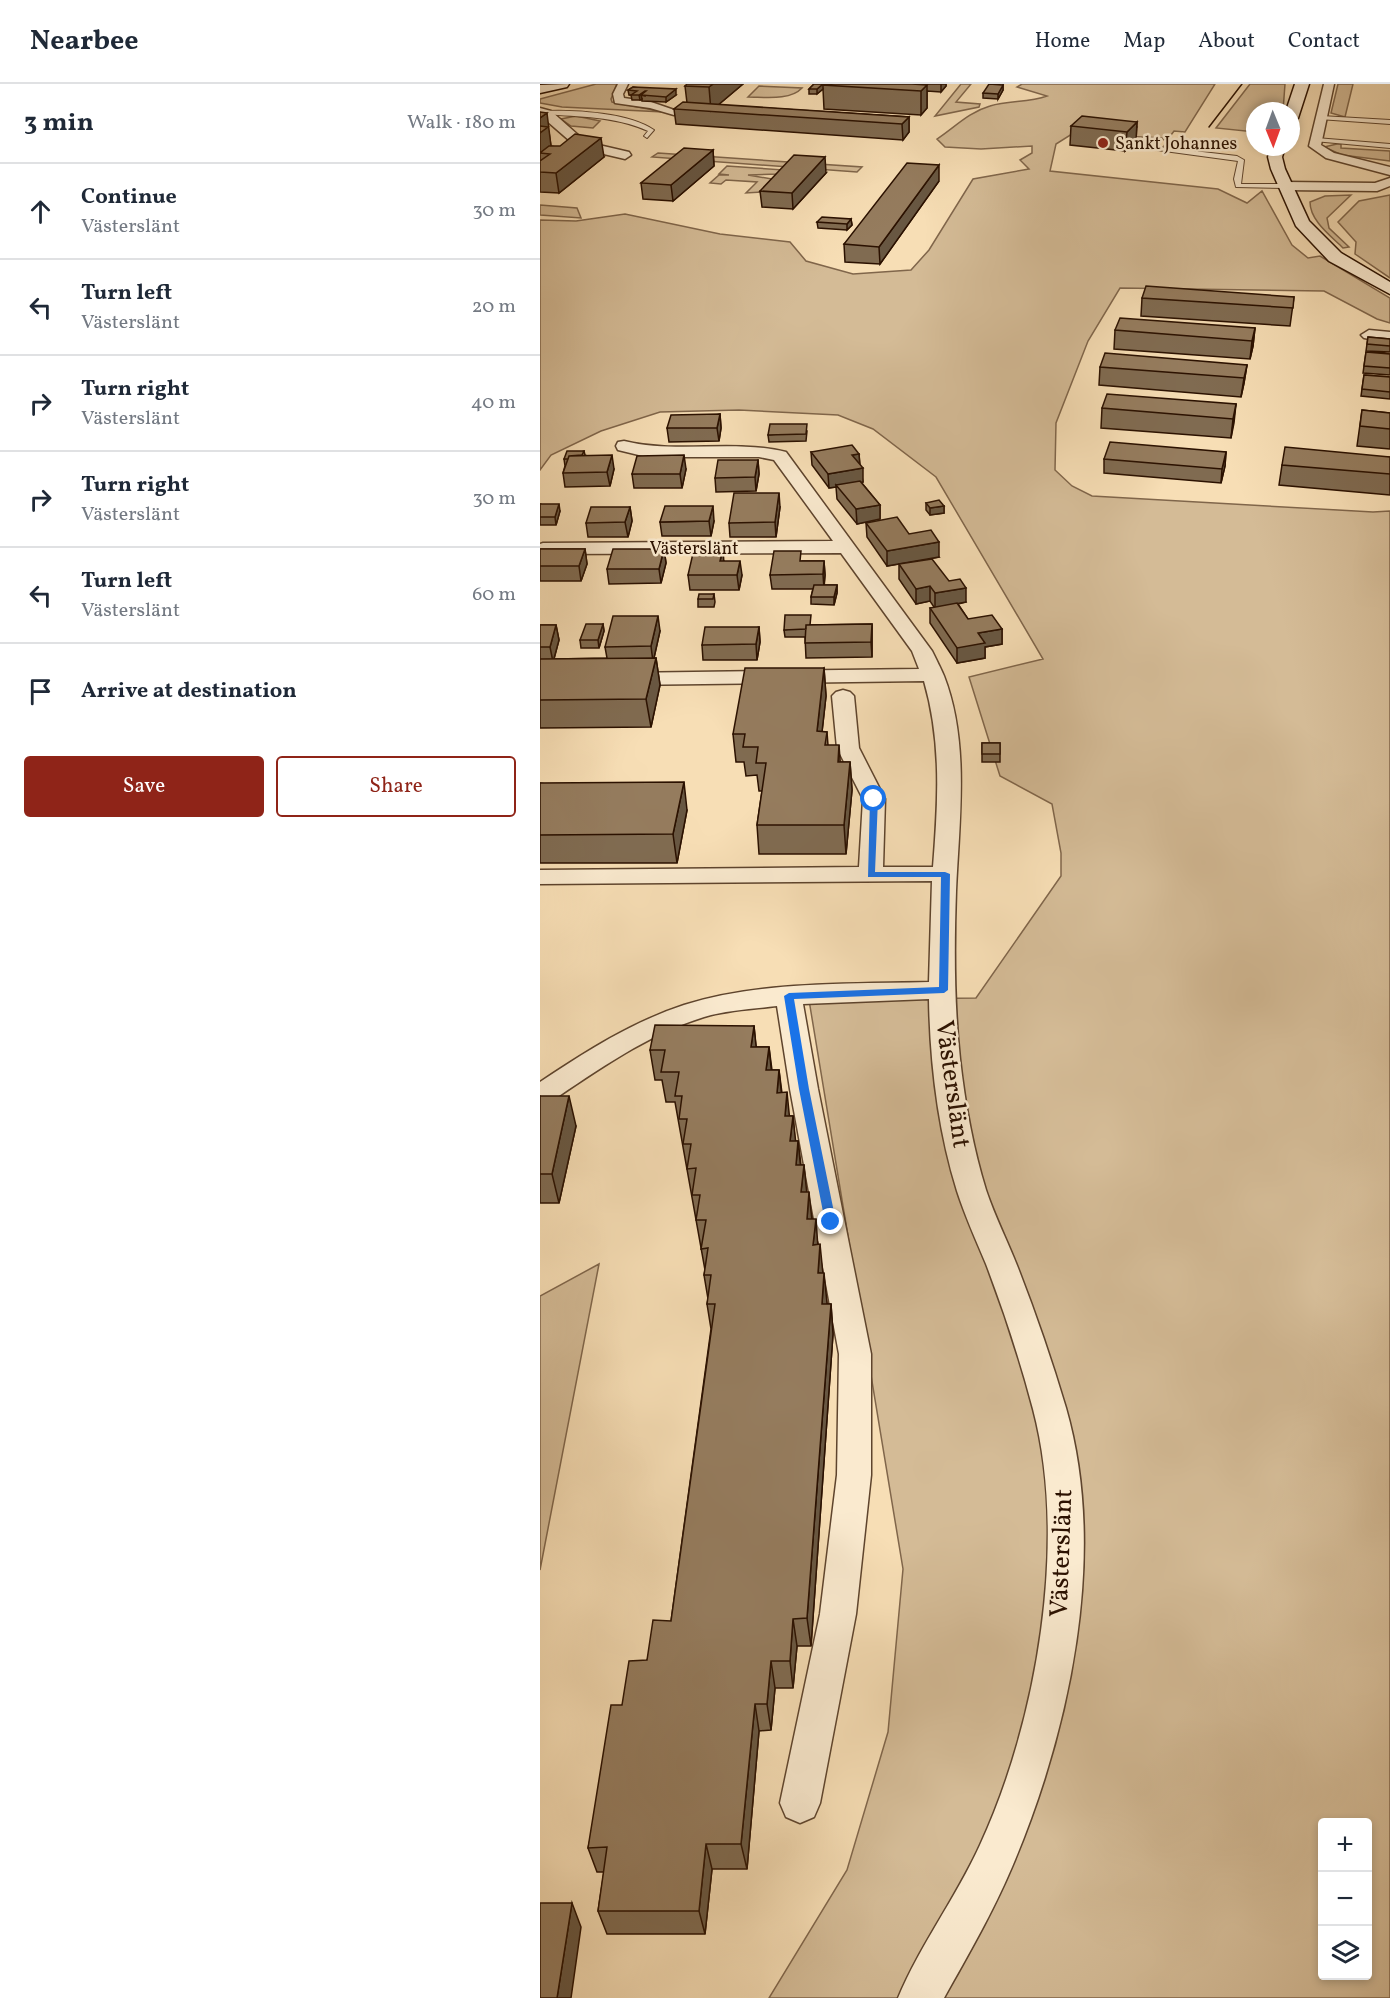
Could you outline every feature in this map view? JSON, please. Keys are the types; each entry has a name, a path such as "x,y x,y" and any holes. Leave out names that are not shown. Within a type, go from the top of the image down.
{"street":[{"path":"540,89 562,84"},
{"path":"623,84 618,94 619,101 651,105 674,112"},
{"path":"1296,102 1302,84"},
{"path":"1329,84 1315,146 1325,153 1390,171"},
{"path":"544,112 582,145 625,155"},
{"path":"1275,156 1285,186 1302,223 1335,257 1390,289"},
{"path":"1285,186 1377,187 1390,183"},
{"path":"1369,335 1390,336"},
{"name":"Västerslänt","path":"624,446 646,452 759,452 780,456 922,651 934,675 945,713 951,794 945,874 945,1052 969,1180 1007,1280 1051,1414 1066,1497 1065,1552 1053,1670 1030,1766 996,1857 920,1998"},
{"name":"Västerslänt","path":"543,549 846,547"},
{"path":"603,679 934,675"},
{"path":"843,696 848,748 874,799 871,875"},
{"path":"540,877 945,874"},
{"name":"Västerslänt","path":"540,1095 600,1055 642,1031 690,1012 727,1004 789,996 944,990"},
{"path":"789,996 855,1354 854,1475 838,1614 800,1803"}],"lane":[{"path":"544,112 569,113 633,124 651,130 647,136"},
{"path":"1321,118 1390,122"},
{"path":"1316,140 1390,146"},
{"path":"1159,149 1235,157 1241,160 1242,164 1236,179 1238,186 1285,186"}],"shaded area":[{"path":"596,84 617,84 612,102 664,112 562,107 540,103 540,99"},
{"path":"961,84 971,84 956,102 980,104 979,107 935,116"},
{"path":"1022,84 1215,84 1185,132 1174,131 1168,139 1171,148 1164,146 1166,142 1162,138 1122,136 1116,128 1138,127 1091,122 1056,144 1050,171 1218,189 1247,203 1262,191 1292,245 1308,258 1320,256 1390,298 1390,323 1377,319 1324,291 1120,288 1088,341 1056,423 1055,470 1072,486 1092,496 1373,512 1390,511 1390,1998 769,1998 847,1870 888,1732 903,1569 809,1000 976,998 1061,876 1061,853 1052,804 1000,776 969,677 1043,659 936,477 873,429 838,415 739,410 660,412 601,431 551,455 540,470 540,220 576,221 625,214 720,234 790,242 806,261 853,274 911,270 929,250 973,179 1029,169 1020,160 1032,153 1032,146 981,149 945,147 937,139 982,109 997,104 1047,96 1017,87"},
{"path":"1250,84 1285,84 1284,102 1246,102 1246,131 1216,128"},
{"path":"1338,84 1353,84 1345,117 1331,113"},
{"path":"759,86 802,88 784,97 748,97"},
{"path":"576,116 600,121 593,128 571,126 561,119"},
{"path":"1341,144 1341,148 1390,151 1390,161 1342,155 1324,147"},
{"path":"658,153 862,167 857,172 652,157"},
{"path":"727,166 784,170 779,174 748,175 772,179 762,192 746,193 757,182 726,180 721,184 710,183 719,175 729,175 719,174"},
{"path":"1351,195 1327,218 1329,228 1349,247 1343,248 1317,222 1310,202 1325,196"},
{"path":"1390,195 1390,278 1355,254 1356,242 1338,222 1359,201"},
{"path":"540,205 577,208 581,218 540,215"},
{"path":"599,1264 540,1570 540,1296"}],"building":[{"path":"687,84 713,84 709,87 685,86"},
{"path":"814,84 823,84 817,89 809,89"},
{"path":"824,84 912,84 927,85 921,91"},
{"path":"989,84 1003,85 998,94 983,93"},
{"path":"633,87 676,89 666,97 641,95 646,91 639,95 631,95 637,91 628,90"},
{"path":"683,102 909,117 902,124 674,109"},
{"path":"1082,116 1137,122 1127,132 1071,126"},
{"path":"540,126 548,127 540,133"},
{"path":"575,134 601,138 556,173 540,172 540,161 550,154 540,153 549,146 560,146"},
{"path":"684,148 713,150 671,185 641,183"},
{"path":"794,155 825,157 792,193 760,191"},
{"path":"907,163 939,165 879,247 844,244"},
{"path":"822,217 851,219 847,224 817,222"},
{"path":"1146,286 1294,297 1293,308 1142,298"},
{"path":"1120,318 1255,328 1252,341 1115,330"},
{"path":"1368,337 1390,339 1390,346 1367,344"},
{"path":"1366,352 1390,354 1390,368 1364,366"},
{"path":"1105,353 1247,365 1244,378 1100,367"},
{"path":"1364,375 1390,377 1390,392 1362,389"},
{"path":"1107,394 1236,404 1233,419 1102,408"},
{"path":"1362,410 1390,413 1390,429 1360,426"},
{"path":"720,414 717,428 667,428 671,415"},
{"path":"770,424 807,424 806,434 768,435"},
{"path":"1110,442 1226,452 1222,469 1104,459"},
{"path":"852,445 859,454 852,455 863,468 828,474 811,452"},
{"path":"1285,447 1390,457 1390,474 1282,465"},
{"path":"567,451 584,451 582,455 569,456 568,459 564,459"},
{"path":"612,455 607,472 563,473 569,456"},
{"path":"684,455 680,474 632,474 637,456"},
{"path":"718,460 758,460 755,477 715,478"},
{"path":"860,481 880,505 856,509 836,485"},
{"path":"734,493 779,493 775,522 729,523"},
{"path":"939,500 944,506 930,508 926,503"},
{"path":"540,504 559,504 555,517 540,517"},
{"path":"665,506 713,506 709,521 660,522"},
{"path":"591,507 630,507 625,522 586,523"},
{"path":"897,517 909,534 931,530 939,542 887,551 866,523"},
{"path":"540,549 585,549 579,566 540,566"},
{"path":"613,549 664,549 659,569 607,569"},
{"path":"694,549 723,549 720,561 740,561 737,575 688,575"},
{"path":"774,551 801,551 800,561 824,561 823,574 770,575"},
{"path":"932,559 949,581 960,579 966,588 935,593 930,586 916,589 899,564"},
{"path":"814,585 837,585 834,597 811,597"},
{"path":"699,594 714,594 713,599 698,599"},
{"path":"957,603 968,619 992,615 1002,629 978,633 985,643 957,648 930,608"},
{"path":"785,615 811,615 810,625 806,625 806,629 784,630"},
{"path":"613,616 658,616 651,646 605,647"},
{"path":"586,624 603,624 598,640 580,640"},
{"path":"872,624 871,642 805,643 806,625"},
{"path":"540,625 556,625 550,647 540,647"},
{"path":"705,627 759,627 756,644 702,645"},
{"path":"656,658 646,699 540,700 540,659"},
{"path":"745,668 824,668 817,731 827,732 825,745 839,745 838,762 850,762 844,825 757,825 766,763 756,763 758,747 743,747 745,734 733,734"},
{"path":"982,743 1000,743 1000,754 982,754"},
{"path":"684,782 673,834 540,835 540,783"},
{"path":"655,1025 754,1026 751,1047 769,1047 766,1070 779,1070 777,1093 787,1092 785,1116 793,1116 790,1141 798,1141 796,1165 804,1165 801,1192 809,1192 807,1219 816,1219 813,1245 820,1244 818,1273 824,1273 822,1304 831,1304 807,1618 793,1619 790,1661 771,1661 767,1704 755,1704 741,1844 706,1844 699,1911 598,1911 607,1847 588,1848 611,1705 622,1705 629,1661 647,1660 653,1620 671,1621 715,1304 707,1304 711,1275 704,1275 708,1248 701,1249 706,1220 696,1220 700,1195 692,1195 696,1168 687,1169 691,1144 683,1144 687,1119 679,1119 682,1096 675,1096 679,1072 661,1072 665,1050 650,1050"},
{"path":"540,1096 569,1096 552,1174 540,1174"},
{"path":"540,1903 572,1903 557,1998 540,1998"}],"tram line":[{"path":"1209,127 1242,84"}],"place":[{"name":"Sankt Johannes","path":"1103,143"}],"route":[{"path":"831,1222 804,1089 789,996 944,990 945,874 871,875 874,799"}]}
